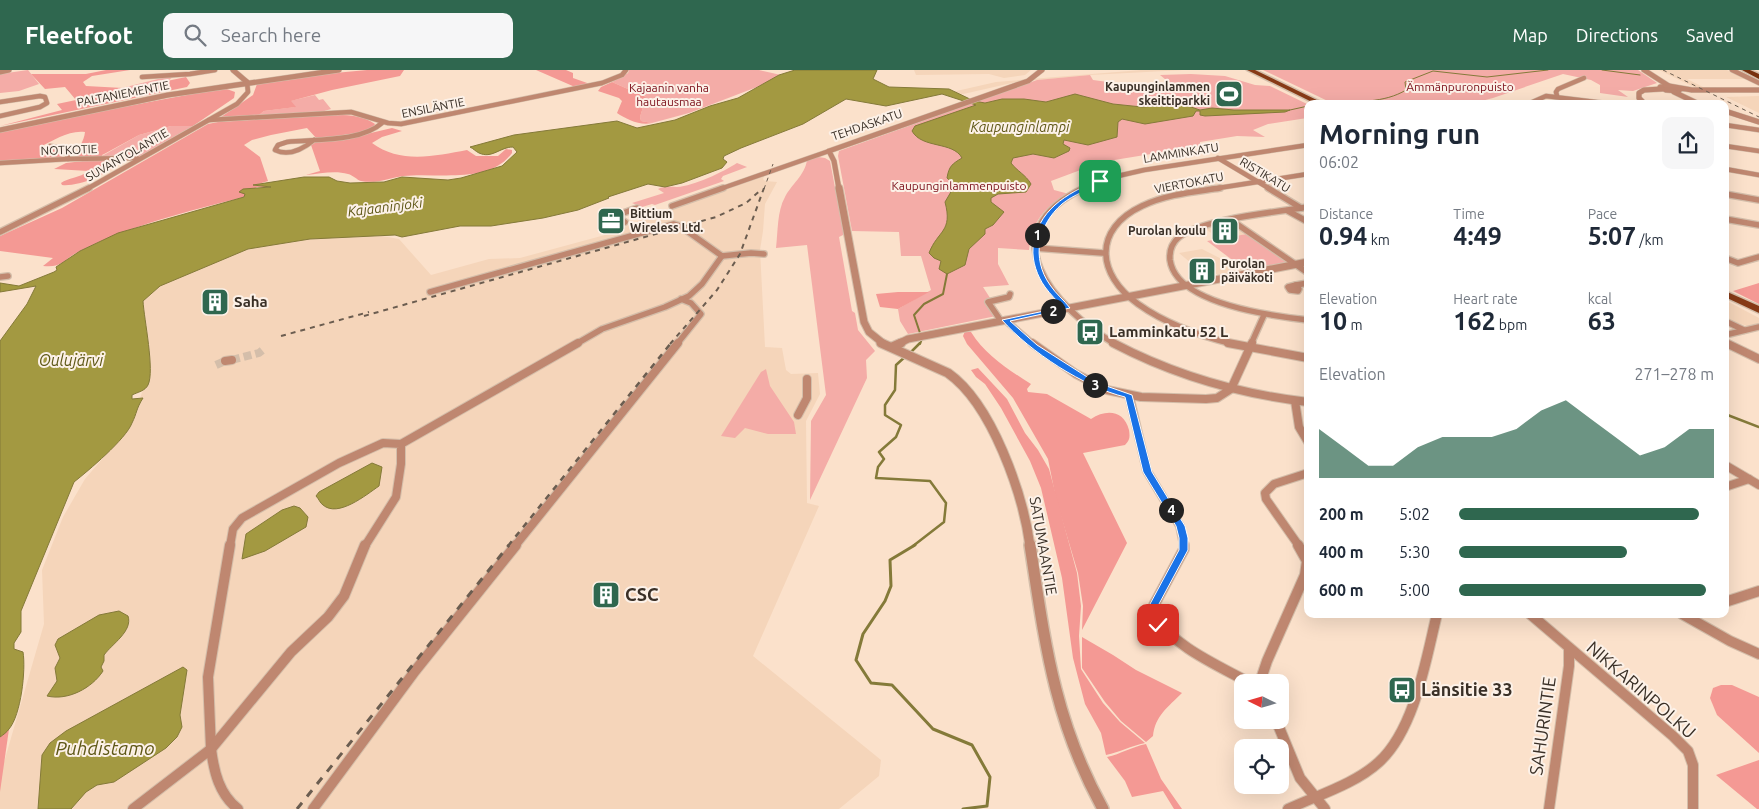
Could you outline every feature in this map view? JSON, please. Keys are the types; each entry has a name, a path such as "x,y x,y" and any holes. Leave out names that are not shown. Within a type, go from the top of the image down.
{"highway":[{"path":"1745,70 1759,76"}],"main road":[{"path":"1250,70 1314,100"},
{"path":"1729,296 1759,310"}],"street":[{"path":"0,72 9,70"},
{"path":"142,77 190,74 214,70"},
{"path":"234,70 247,82"},
{"name":"PALTANIEMENTIE","path":"0,130 114,105 247,82 339,70"},
{"name":"ENSILÄNTIE","path":"209,120 351,112 366,115 382,123 397,125 587,87 616,78 626,70"},
{"name":"TEHDASKATU","path":"879,341 870,335 866,325 834,161 829,151 1028,81 1042,70"},
{"path":"1644,70 1693,100"},
{"path":"1732,70 1759,83"},
{"path":"1537,100 1572,88 1566,86 1584,78"},
{"name":"SUVANTOLANTIE","path":"0,232 55,206 209,120 245,98 248,92 247,82"},
{"path":"1662,89 1661,86 1668,86"},
{"path":"1641,100 1639,93 1644,90 1759,90"},
{"path":"1557,93 1592,100"},
{"path":"0,102 40,96 45,97 47,103 40,107 0,116"},
{"path":"1729,112 1759,122"},
{"path":"374,130 382,123"},
{"path":"314,140 300,150 283,153 275,150 278,145 287,142 353,136 397,125"},
{"path":"1729,126 1759,130"},
{"path":"50,146 67,149 68,159"},
{"name":"LAMMINKATU","path":"1304,146 1132,172 1100,181 1080,190 1061,202 1046,217 1037,234 1035,248 1035,258 1042,277 1051,291 1093,331 1147,360 1232,389 1304,402"},
{"path":"1729,147 1759,151"},
{"path":"672,206 829,151"},
{"name":"NOTKOTIE","path":"0,163 68,159 139,158"},
{"name":"RISTIKATU","path":"1218,158 1304,208"},
{"path":"1729,170 1759,175"},
{"name":"VIERTOKATU","path":"1103,253 1106,239 1115,224 1140,206 1178,195 1304,175"},
{"path":"1729,195 1759,200"},
{"path":"625,222 615,216 638,208"},
{"path":"1304,208 1230,220 1195,228 1180,236 1172,244 1169,252 1170,266 1176,276 1203,295 1218,302 1264,315 1304,320"},
{"path":"1288,211 1304,220"},
{"path":"1230,220 1304,270"},
{"path":"1729,220 1759,225"},
{"path":"430,292 674,224 680,226 722,256 751,253 764,254"},
{"path":"1035,248 1103,253 1113,278 1128,296 1151,312 1181,328 1249,348 1304,357"},
{"path":"238,809 225,796 218,782 209,724 208,677 232,536 236,524 242,518 339,463 383,443 401,444 602,329 689,296 702,284 722,256"},
{"path":"1729,260 1733,262 1759,257"},
{"path":"892,347 908,338 1304,263"},
{"path":"0,277 8,276"},
{"path":"1296,285 1304,284"},
{"path":"1010,294 1009,297 988,302 1003,321 1035,347 1092,383 1129,395 1217,398 1232,389 1264,315"},
{"path":"313,809 369,731 700,314 691,303 681,300"},
{"path":"1729,323 1744,330"},
{"path":"1729,334 1759,327"},
{"name":"SATUMAANTIE","path":"879,341 927,361 959,381 970,395 1009,467 1021,501 1027,526 1047,662 1054,694 1078,762 1103,809"},
{"path":"1729,344 1759,359"},
{"path":"798,415 806,407 809,397 807,379"},
{"path":"1129,395 1148,472 1180,526 1183,538 1184,550 1154,604 1152,614 1158,625 1171,637 1234,674"},
{"path":"1294,401 1298,426 1304,436"},
{"path":"132,809 212,748 291,652 328,617 344,596 367,541 396,496 401,464 401,444"},
{"path":"1729,467 1759,485"},
{"path":"1304,474 1274,484 1265,493 1266,499 1304,554"},
{"path":"1729,486 1749,479"},
{"path":"1263,674 1304,577"},
{"path":"1729,601 1759,591"},
{"path":"1288,809 1360,774 1381,760 1402,731 1417,690 1436,618"},
{"name":"NIKKARINPOLKU","path":"1535,618 1674,736 1688,751 1693,765 1693,809"},
{"path":"1693,618 1759,654"},
{"name":"SAHURINTIE","path":"1549,809 1569,666 1569,648"},
{"path":"1280,729 1300,778 1325,809"}],"shaded area":[{"path":"106,70 130,70 92,76 83,82 86,86 123,88 121,92 139,93 167,81 186,77 190,83 187,87 0,126 62,110 57,104 76,100 65,87 45,89 31,74 86,74"},
{"path":"367,70 404,70 400,76 332,90 291,101 296,107 264,111 259,115 221,117 253,95 257,84"},
{"path":"536,70 566,70 573,73 573,78 590,84 575,87"},
{"path":"914,70 1031,70 1025,75 1004,78 989,74 916,75"},
{"path":"1141,70 1184,70 1090,75 1016,82 959,95 952,92 996,82"},
{"path":"1659,70 1727,70 1746,79 1687,79 1703,87 1694,87"},
{"path":"612,82 646,97 640,117 641,121 652,123 638,123 617,113 622,101 619,98 598,91 601,87"},
{"path":"224,88 235,92 234,98 193,126 171,126 139,135 102,155 103,157 75,157 85,132 79,132 62,136 40,147 59,150 62,157 0,161 0,132 37,123"},
{"path":"1759,96 1759,113 1726,97"},
{"path":"329,115 359,117 375,124 371,131 317,139 307,128 252,140 244,145 260,157 268,181 255,185 273,187 257,187 244,197 181,213 140,226 80,251 55,266 43,266 53,258 0,251 0,236 62,208 208,124"},
{"path":"392,128 402,131 382,137 372,143 394,154 418,157 467,150 476,156 498,156 506,149 512,150 512,153 502,163 490,170 462,175 403,176 372,182 361,181 343,173 332,172 306,175 320,171 311,145 318,141 358,136"},
{"path":"92,160 117,161 108,171 101,175 76,184 62,185 61,183 89,171 54,169 66,163"},
{"path":"765,174 763,179 765,181 777,182 765,204 760,250 765,347 782,348 786,370 791,374 818,373 820,394 806,421 807,503 819,506 753,656 881,760 879,776 839,809 0,809 0,776 44,624 42,570 63,517 85,479 132,424 150,367 143,301 159,286 248,249 310,239 340,237 382,236 399,239 431,275 489,259 520,258 616,232 628,225"},
{"path":"1229,222 1247,234 1220,239 1204,228"},
{"path":"1202,249 1243,270 1194,277 1188,272 1197,268 1179,253"},
{"path":"1759,283 1759,304 1733,291"},
{"path":"929,292 898,309 880,307 876,294"},
{"path":"1729,302 1759,318 1759,323 1747,326 1729,320"},
{"path":"965,331 971,332 983,348 998,361 1031,384 1027,389 1028,392 1047,394 1091,419 1103,414 1114,413 1123,418 1127,423 1129,437 1125,445 1083,453 1127,543 1082,630 1083,606 1078,573 1056,499 1048,459 1013,398 967,344 963,336"},
{"path":"978,368 1007,399 1025,433 1049,469 1077,573 1081,606 1079,636 1081,669 1103,703 1120,722 1145,743 1106,755 1101,733 1085,704 1073,658 1062,578 1041,488 1030,461 1001,408 985,384 971,370"},
{"path":"1082,637 1136,670 1182,693 1159,717 1153,736 1146,742 1121,721 1105,702 1082,668"},
{"path":"1721,685 1732,685 1759,697 1759,753 1717,715 1710,698 1713,688"},
{"path":"9,729 0,792 0,737"},
{"path":"1146,744 1161,779 1182,809 1174,809 1163,791 1132,797 1125,781 1107,757"},
{"path":"1759,760 1759,809 1757,809 1716,775"}],"green space":[{"path":"28,70 39,84 19,91 0,93 0,74"},
{"name":"Kajaanin vanha hautausmaa","path":"629,70 759,70 781,75 757,87 689,113 652,123 641,121 640,117 646,97 612,82 628,73"},
{"name":"Ämmänpuronpuisto","path":"1263,70 1638,70 1657,83 1633,91 1618,90 1628,97 1600,93 1600,85 1591,80 1563,74 1485,100 1326,100"},
{"name":"Kaupunginlammenpuisto","path":"1090,75 1093,80 1108,82 1114,87 1171,84 1160,75 1225,76 1255,85 1270,86 1304,103 1304,118 1268,124 1253,130 1265,137 1237,136 1200,142 1200,146 1102,162 1051,181 1054,190 1069,194 1052,204 1041,216 1033,231 1029,250 998,248 998,264 1009,285 983,287 1001,315 908,334 900,321 898,309 931,290 921,256 901,256 899,232 852,231 838,156 839,151 1037,80"},
{"path":"173,77 159,87 120,92 118,89"},
{"path":"315,95 319,100 323,99 331,109 321,112 259,115 264,111 295,107 290,101"},
{"path":"171,126 193,126 140,156 102,156 139,135"},
{"path":"818,157 830,161 843,230 843,235 839,237 852,311 855,313 858,330 875,351 866,360 867,378 810,500 811,421 826,395 807,245 776,248 782,203 804,170 807,160"},
{"path":"737,163 747,167 723,176 721,179 724,181 655,205 642,207 632,203 664,193 658,189 660,188 692,184"},
{"path":"1247,234 1287,262 1247,271 1207,241"},
{"path":"766,369 770,386 794,422 796,434 768,434 745,428 735,438 721,436 761,372"}],"water":[{"name":"Oulujärvi","path":"795,70 877,70 873,79 889,87 949,89 974,101 985,103 1002,99 1046,102 1075,94 1113,104 1142,107 1182,104 1200,110 1212,108 1290,110 1285,112 1205,116 1200,115 1200,111 1196,111 1193,116 1145,124 1122,119 1118,122 1117,137 1088,145 1064,140 1063,144 1070,148 1069,151 1054,158 1033,154 1013,158 1011,163 1031,184 1026,192 998,194 991,198 991,202 1004,212 993,225 985,229 985,234 969,249 965,265 947,274 939,269 941,261 929,253 946,225 947,212 945,202 955,185 947,178 950,168 962,158 952,149 923,140 912,131 915,126 976,105 942,94 886,106 846,99 803,124 724,156 723,159 727,162 722,168 682,183 665,187 648,184 608,197 578,210 543,218 491,226 460,226 402,237 395,235 310,239 248,249 160,286 143,301 150,357 150,378 147,387 132,395 132,399 143,398 128,430 106,454 74,482 21,611 21,632 14,643 14,649 23,652 22,692 17,714 7,731 0,737 0,341 27,304 36,286 0,292 0,283 19,286 54,272 57,270 56,267 80,251 118,233 244,197 245,194 239,192 243,189 271,187 253,185 304,177 329,177 337,181 350,183 384,182 402,177 448,180 461,178 502,166 517,152 513,147 488,155 479,153 470,147 514,135 617,121 637,128 675,120 710,106 738,98 779,75"},
{"path":"372,463 382,467 379,486 352,504 336,509 329,508 322,504 316,496 319,492"},
{"path":"294,506 300,508 308,517 306,527 265,551 242,559 246,534 282,510"},
{"path":"119,611 128,616 129,622 125,632 104,655 101,667 103,671 93,683 71,695 63,697 47,696 57,681 55,668 60,658 55,645 58,639 99,615"},
{"name":"Puhdistamo","path":"183,667 187,670 180,715 182,727 177,737 166,748 114,782 97,785 86,792 71,809 38,809 42,755 50,743 66,731"}],"waterway":[{"path":"1379,100 1406,90 1405,82 1433,71 1487,77 1548,70"},
{"path":"1602,70 1640,75"},
{"path":"1290,110 1304,107"},
{"path":"920,344 922,339 914,315 924,304 943,294 947,274"},
{"path":"910,353 920,343"},
{"path":"906,356 896,365 895,390 885,405 885,415 901,425 896,437 879,452 884,459 878,467 876,478 930,481 946,503 944,522 913,546"},
{"path":"1729,416 1759,427"},
{"path":"915,545 890,560 891,586 885,601 863,634 856,660 871,683 892,685 933,729 972,745 990,777 987,806 963,809"}],"tunnel":[{"path":"232,360 259,353 264,349"},
{"path":"216,365 225,361"}],"railway":[{"path":"1663,70 1724,100"},
{"path":"1729,102 1759,117"},
{"path":"764,189 773,164"},
{"path":"670,344 717,290 740,254 764,188"},
{"path":"364,316 716,217 746,203 762,189"},
{"path":"281,336 369,312"},
{"path":"508,546 671,343"},
{"path":"297,809 509,545"}],"place":[{"name":"Kaupunginlammen skeittiparkki","path":"1229,94"},
{"name":"Bittium Wireless Ltd.","path":"611,221"},
{"name":"Purolan koulu","path":"1225,231"},
{"name":"Purolan päiväkoti","path":"1202,271"},
{"name":"Saha","path":"215,302"},
{"name":"Lamminkatu 52 L","path":"1090,332"},
{"name":"CSC","path":"606,595"},
{"name":"Länsitie 33","path":"1402,690"}],"route":[{"path":"1100,181 1080,190 1061,202 1049,213 1037,234 1035,258 1042,277 1047,286 1067,308 1005,320 1035,347 1092,383 1120,394 1129,395 1148,472 1180,526 1183,538 1184,550 1154,604 1152,614 1158,625"}],"water label":[{"name":"Kaupunginlampi","path":"1020,127"},
{"name":"Kajaaninjoki","path":"385,207"}]}
